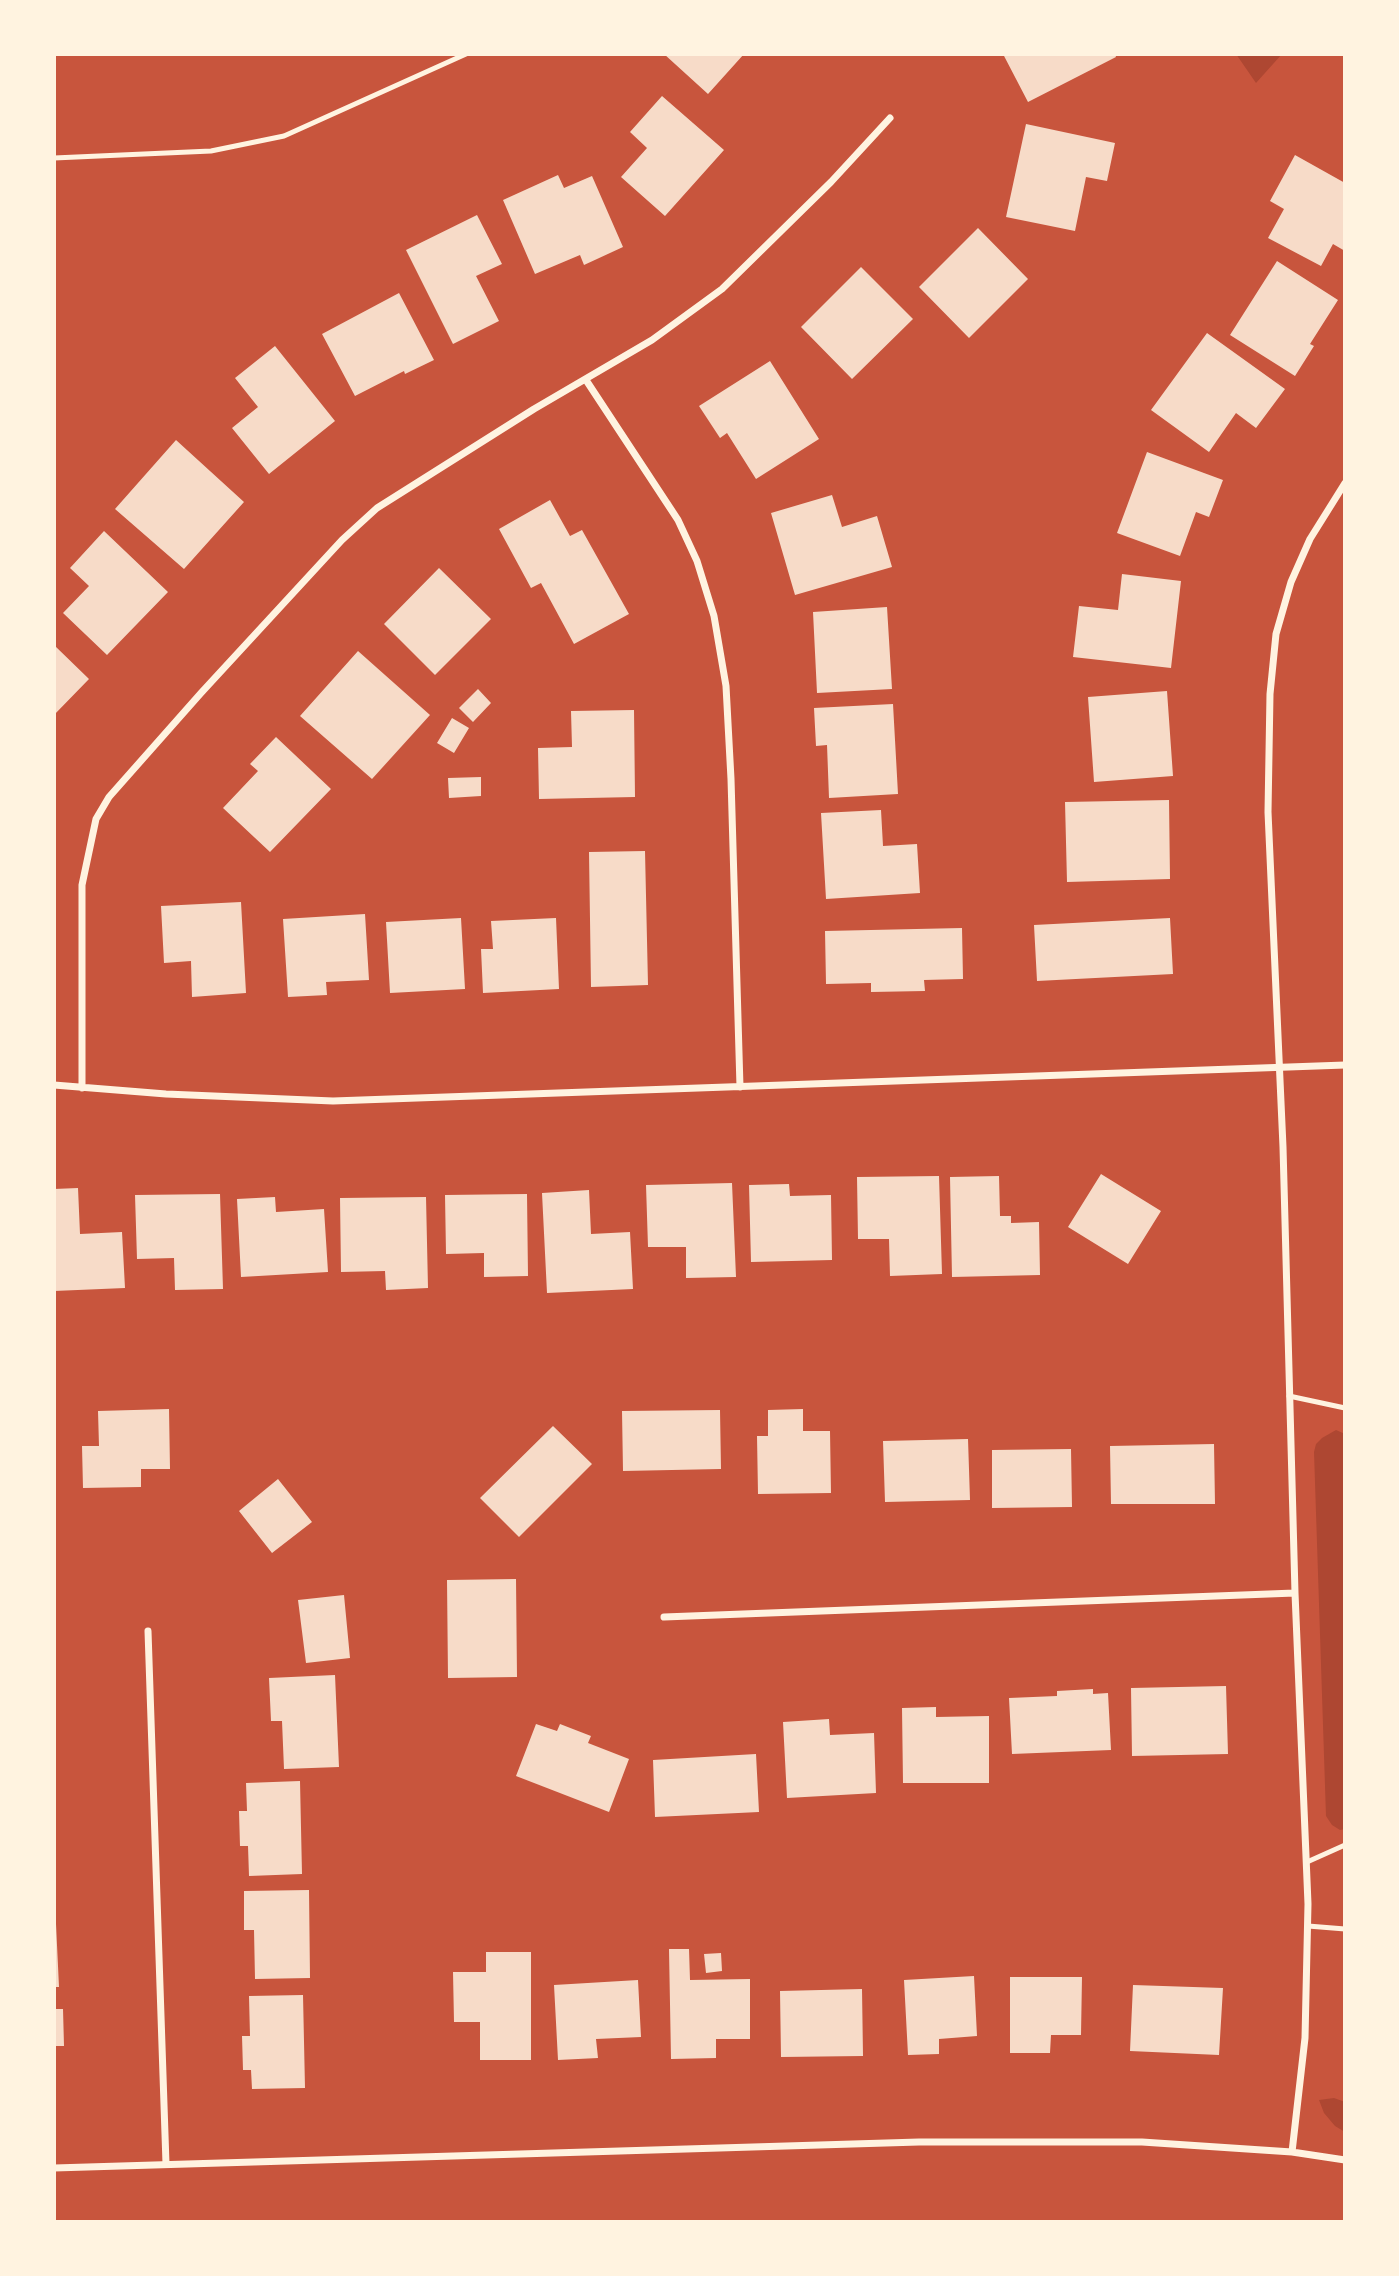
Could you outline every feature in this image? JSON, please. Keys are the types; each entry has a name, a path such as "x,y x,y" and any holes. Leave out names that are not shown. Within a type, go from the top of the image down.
{"street":[{"path":"82,1088 82,885 96,819 109,797 342,540 377,508 534,409 652,340 722,289 831,182 890,118"},
{"path":"586,380 678,520 697,561 714,616 726,686 740,1087"},
{"path":"1292,2152 1305,2038 1308,1926 1295,1593 1283,1147 1268,811 1270,694 1276,634 1291,582 1310,540 1345,483"},
{"path":"54,1085 240,1098 333,1101 1345,1065"},
{"path":"664,1617 1295,1593"},
{"path":"148,1631 166,2164"},
{"path":"54,2168 919,2142 1142,2142 1292,2152 1345,2160"}],"lane":[{"path":"54,158 211,151 284,135 466,54"},
{"path":"1289,1396 1345,1408"},
{"path":"1307,1862 1345,1845"},
{"path":"1308,1926 1345,1929"}],"shaded area":[{"path":"1236,54 1282,54 1256,83"},
{"path":"1336,1430 1345,1434 1345,1829 1340,1830 1332,1825 1326,1816 1314,1452 1316,1444 1322,1438"},
{"path":"1334,2098 1345,2102 1345,2132 1335,2126 1324,2113 1319,2100"}],"building":[{"path":"664,54 744,54 708,94"},
{"path":"1003,54 1115,54 1116,57 1028,102"},
{"path":"662,96 724,150 665,216 621,177 647,148 630,132"},
{"path":"1026,124 1115,143 1107,181 1086,177 1075,231 1006,217"},
{"path":"1295,155 1345,183 1345,251 1333,244 1321,266 1268,238 1284,209 1270,201"},
{"path":"558,175 564,188 592,176 623,247 584,265 580,255 535,274 503,200"},
{"path":"477,215 502,264 476,276 499,321 453,344 406,250"},
{"path":"978,228 1028,279 969,338 919,287"},
{"path":"1277,261 1338,300 1310,344 1314,346 1295,376 1230,335"},
{"path":"861,267 913,319 852,379 801,327"},
{"path":"399,293 434,360 405,374 404,371 355,396 322,334"},
{"path":"1207,333 1285,389 1256,428 1236,413 1209,452 1151,410"},
{"path":"275,346 335,421 269,474 232,428 258,407 235,378"},
{"path":"770,361 819,439 756,479 727,433 720,438 699,406"},
{"path":"176,440 244,502 184,569 115,509"},
{"path":"1147,452 1223,480 1209,517 1196,512 1180,556 1117,533"},
{"path":"832,495 842,527 877,516 892,567 795,595 771,513"},
{"path":"550,500 570,536 582,530 629,614 574,644 541,583 531,588 499,529"},
{"path":"104,531 168,592 107,655 63,613 89,586 70,568"},
{"path":"439,568 491,619 435,675 384,624"},
{"path":"1122,574 1181,581 1171,668 1073,657 1079,606 1118,610"},
{"path":"887,607 892,689 817,693 813,612"},
{"path":"54,645 89,679 54,715"},
{"path":"358,651 430,715 372,779 300,716"},
{"path":"478,689 491,703 473,722 459,708"},
{"path":"1167,691 1173,776 1094,782 1088,697"},
{"path":"893,704 898,794 829,798 827,745 816,746 814,708"},
{"path":"634,710 635,797 539,799 538,748 572,747 571,711"},
{"path":"452,718 469,728 454,753 437,743"},
{"path":"276,737 331,789 270,852 223,808 258,771 250,764"},
{"path":"481,777 481,796 449,798 448,778"},
{"path":"1169,800 1170,879 1067,882 1065,802"},
{"path":"881,810 883,846 917,844 920,893 826,899 821,813"},
{"path":"645,851 648,985 591,987 589,852"},
{"path":"241,902 246,993 192,997 191,961 164,963 161,906"},
{"path":"365,914 369,980 326,982 327,995 288,997 283,919"},
{"path":"461,918 465,989 390,993 386,922"},
{"path":"556,918 559,989 483,993 481,949 493,949 491,921"},
{"path":"1170,918 1173,974 1037,981 1034,925"},
{"path":"962,928 963,979 924,980 925,991 871,992 871,983 826,984 825,931"},
{"path":"1101,1174 1161,1211 1128,1264 1068,1227"},
{"path":"939,1176 942,1274 890,1276 889,1239 858,1239 857,1177"},
{"path":"999,1176 1000,1216 1011,1216 1011,1223 1039,1222 1040,1275 952,1277 950,1177"},
{"path":"732,1183 736,1277 686,1278 686,1247 648,1247 646,1185"},
{"path":"789,1184 790,1196 831,1195 832,1260 751,1262 749,1185"},
{"path":"78,1188 80,1234 122,1232 125,1288 54,1291 54,1189"},
{"path":"589,1190 591,1234 630,1232 633,1289 547,1293 542,1193"},
{"path":"220,1194 223,1289 175,1290 174,1258 137,1259 135,1195"},
{"path":"527,1194 528,1276 484,1277 484,1253 446,1254 445,1195"},
{"path":"275,1197 276,1212 324,1209 328,1272 241,1277 237,1199"},
{"path":"426,1197 428,1288 386,1290 385,1271 341,1272 340,1198"},
{"path":"169,1409 170,1469 141,1469 141,1487 83,1488 82,1446 99,1446 98,1411"},
{"path":"803,1409 803,1431 830,1431 831,1493 758,1494 757,1436 768,1436 768,1410"},
{"path":"720,1410 721,1469 623,1471 622,1411"},
{"path":"553,1426 592,1464 519,1537 480,1498"},
{"path":"968,1439 970,1500 885,1502 883,1441"},
{"path":"1214,1444 1215,1504 1111,1504 1110,1446"},
{"path":"1071,1449 1072,1507 992,1508 992,1450"},
{"path":"278,1479 312,1522 272,1553 239,1511"},
{"path":"516,1579 517,1677 448,1678 447,1580"},
{"path":"344,1595 350,1658 306,1663 298,1600"},
{"path":"335,1675 339,1767 284,1769 282,1721 271,1721 269,1678"},
{"path":"1226,1686 1228,1754 1132,1756 1131,1688"},
{"path":"1093,1689 1093,1694 1108,1693 1111,1750 1012,1754 1009,1698 1057,1696 1057,1691"},
{"path":"936,1707 936,1717 989,1716 989,1783 903,1783 902,1708"},
{"path":"829,1719 830,1735 874,1733 876,1793 787,1798 783,1722"},
{"path":"536,1724 557,1731 560,1724 591,1736 588,1743 629,1759 609,1812 516,1776"},
{"path":"756,1754 759,1812 655,1817 653,1760"},
{"path":"300,1781 302,1874 249,1876 248,1846 240,1846 239,1811 247,1811 246,1783"},
{"path":"309,1890 310,1978 255,1979 254,1930 244,1930 244,1891"},
{"path":"56,1924 59,1987 54,1987"},
{"path":"669,1949 689,1949 690,1980 750,1979 750,2039 716,2039 716,2058 671,2059"},
{"path":"486,1952 531,1952 531,2060 480,2060 480,2022 454,2022 453,1972 486,1972"},
{"path":"721,1953 722,1971 706,1973 704,1954"},
{"path":"974,1976 977,2036 939,2039 939,2054 908,2055 904,1980"},
{"path":"1010,1977 1082,1977 1081,2035 1051,2035 1050,2053 1010,2053"},
{"path":"638,1980 641,2037 596,2039 598,2058 558,2060 554,1985"},
{"path":"1133,1985 1223,1988 1219,2055 1130,2051"},
{"path":"862,1989 863,2056 781,2057 780,1991"},
{"path":"303,1995 305,2088 252,2089 251,2070 243,2070 242,2036 250,2036 249,1996"},
{"path":"54,2009 63,2009 64,2046 54,2046"}]}
